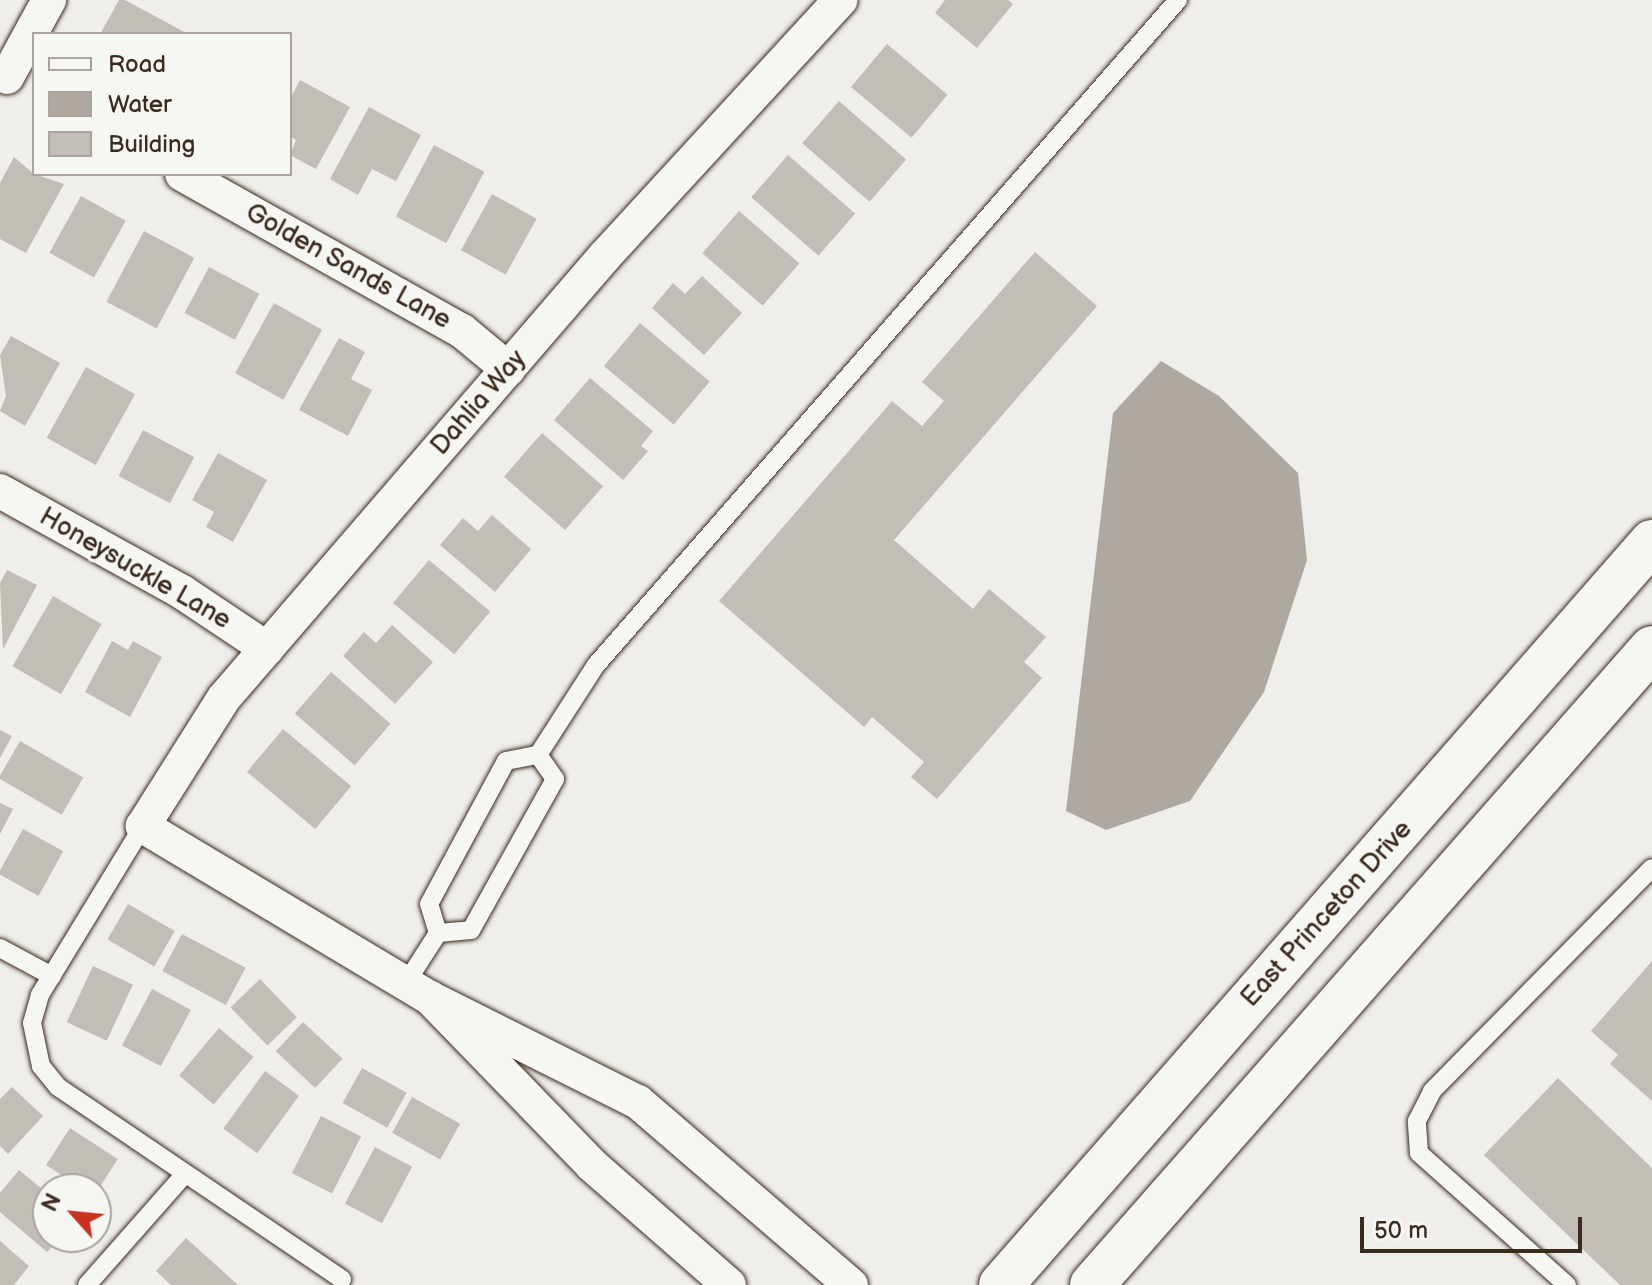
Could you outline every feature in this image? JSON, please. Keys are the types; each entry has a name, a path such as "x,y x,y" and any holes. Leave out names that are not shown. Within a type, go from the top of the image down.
{"highway":[{"name":"East Princeton Drive","path":"1001,1285 1652,542"},
{"path":"1092,1285 1652,648"}],"street":[{"path":"35,32 49,0"},
{"name":"Dahlia Way","path":"143,826 203,729 267,649 508,369 840,0"},
{"path":"14,80 32,39"},
{"name":"Golden Sands Lane","path":"186,176 462,331 508,369"},
{"name":"Honeysuckle Lane","path":"0,491 182,592 267,649"},
{"path":"143,826 418,991 638,1102 851,1285"},
{"path":"418,991 592,1165 729,1285"}],"lane":[{"path":"418,991 438,933 429,904 506,761 538,755 596,665 1178,0"},
{"path":"438,933 471,930 555,779 538,755"},
{"path":"143,826 52,976 32,1023 41,1066 58,1087 342,1279"},
{"path":"1567,1285 1419,1153 1417,1121 1432,1091 1652,868"},
{"path":"0,948 52,976"},
{"path":"87,1285 185,1174"}],"water":[{"path":"1161,361 1219,396 1298,473 1307,560 1264,692 1190,801 1106,830 1066,811 1113,413"}],"building":[{"path":"119,0 125,0 184,32 101,32"},
{"path":"945,0 1008,0 1013,4 977,48 935,13"},
{"path":"887,44 948,95 912,138 851,87"},
{"path":"300,80 350,107 316,169 292,156 296,140 292,137 292,95"},
{"path":"839,101 906,159 869,202 802,143"},
{"path":"369,107 421,135 396,181 372,169 358,195 330,179"},
{"path":"434,145 484,172 446,243 396,217"},
{"path":"788,155 855,213 818,256 751,197"},
{"path":"14,157 32,172 32,176 64,184 26,253 0,239 0,183"},
{"path":"492,194 537,219 506,275 461,250"},
{"path":"81,196 126,221 94,278 49,253"},
{"path":"739,211 799,263 763,306 702,253"},
{"path":"144,231 194,258 157,328 106,302"},
{"path":"1035,252 1097,306 894,540 973,609 989,589 1046,637 1024,662 1042,678 937,799 911,777 924,762 872,717 864,727 719,601 892,401 922,426 944,401 922,382"},
{"path":"209,267 259,294 235,340 185,313"},
{"path":"702,276 742,313 704,355 652,308 673,283 685,294"},
{"path":"274,303 322,330 283,400 235,373"},
{"path":"640,323 710,381 674,424 604,366"},
{"path":"11,336 60,363 25,426 0,411 6,396 0,355"},
{"path":"339,338 365,352 351,379 372,390 348,436 299,410"},
{"path":"86,367 135,394 96,465 47,438"},
{"path":"590,378 653,431 641,446 648,451 623,480 554,420"},
{"path":"143,430 194,457 170,503 119,476"},
{"path":"542,433 603,486 565,530 504,477"},
{"path":"218,453 267,480 233,542 206,527 214,512 192,500"},
{"path":"492,515 531,549 495,592 440,545 463,518 478,531"},
{"path":"429,560 490,611 454,654 393,603"},
{"path":"7,570 37,585 3,649 0,583"},
{"path":"53,596 101,624 61,694 12,666"},
{"path":"392,625 433,662 395,704 343,656 364,632 376,643"},
{"path":"112,641 128,650 133,641 162,657 130,717 85,692"},
{"path":"331,672 391,724 355,765 295,714"},
{"path":"283,729 351,786 315,829 247,772"},
{"path":"0,730 12,736 0,758"},
{"path":"20,741 83,778 62,815 0,779"},
{"path":"0,803 13,809 0,834"},
{"path":"23,829 63,851 39,896 0,875"},
{"path":"128,904 175,931 154,967 108,940"},
{"path":"182,934 246,968 226,1005 162,971"},
{"path":"1652,961 1652,1101 1610,1064 1618,1055 1591,1031"},
{"path":"93,966 133,985 107,1041 67,1022"},
{"path":"260,979 297,1017 267,1046 231,1007"},
{"path":"152,989 191,1010 161,1066 122,1046"},
{"path":"303,1022 342,1059 315,1088 276,1051"},
{"path":"219,1028 253,1057 214,1104 179,1075"},
{"path":"362,1068 407,1093 387,1128 343,1103"},
{"path":"265,1071 299,1096 257,1153 223,1128"},
{"path":"1558,1078 1652,1168 1652,1285 1620,1285 1484,1155"},
{"path":"12,1087 43,1116 8,1154 0,1146 0,1099"},
{"path":"412,1097 460,1124 440,1160 392,1133"},
{"path":"321,1116 361,1136 332,1193 292,1173"},
{"path":"70,1128 118,1159 109,1173 59,1173 46,1165"},
{"path":"375,1147 412,1167 382,1223 345,1204"},
{"path":"19,1170 32,1181 32,1239 0,1212 0,1193"},
{"path":"186,1238 238,1285 171,1285 156,1271"},
{"path":"0,1241 29,1266 14,1285 0,1285"}]}
